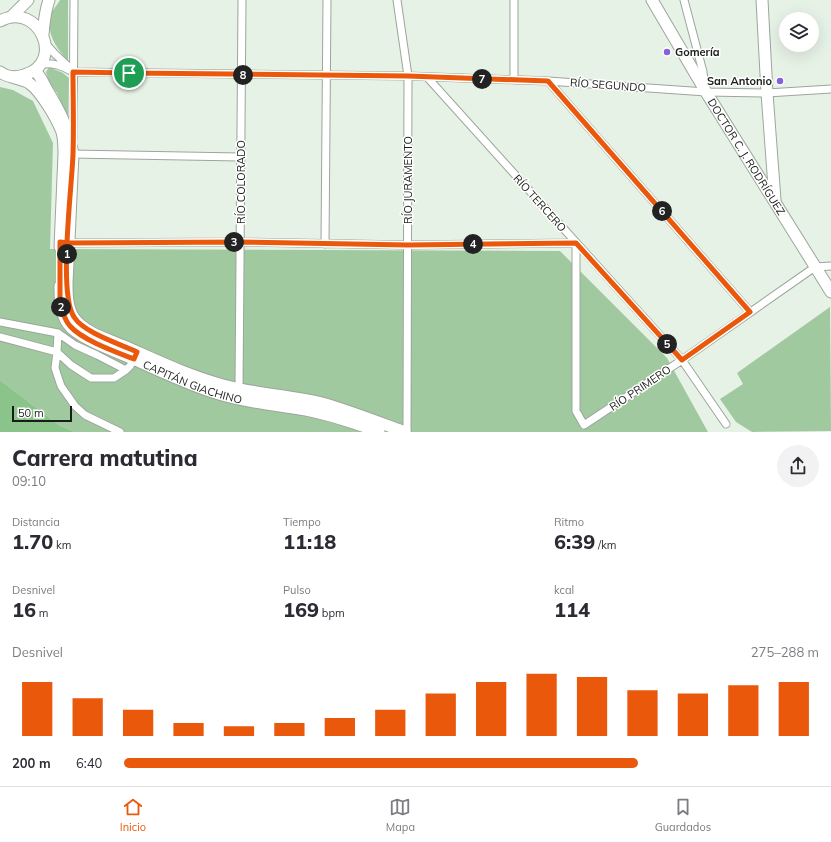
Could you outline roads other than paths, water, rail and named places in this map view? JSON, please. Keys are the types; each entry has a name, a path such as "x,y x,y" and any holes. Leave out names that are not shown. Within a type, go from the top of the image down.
{"main road":[{"path":"0,21 12,16 28,0"},
{"path":"12,76 28,74 38,67 46,51 44,39 44,19 50,0"},
{"name":"DOCTOR C. J. RODRÍGUEZ","path":"652,0 706,92 831,292"},
{"path":"762,0 775,203"},
{"path":"12,16 30,20 38,26 44,39"},
{"path":"38,67 41,77 64,118 69,134 64,242"},
{"path":"0,72 29,83 36,89 44,99 61,132 69,154"},
{"name":"CAPITÁN GIACHINO","path":"64,242 68,298 72,314 84,327 135,356 197,387 240,399 307,410 357,424 379,432"},
{"name":"CAPITÁN GIACHINO","path":"64,242 60,302 62,312 69,325 76,332 88,339 204,379 239,389 321,403 406,432"}],"street":[{"path":"74,0 73,72 69,154 240,157"},
{"name":"RÍO COLORADO","path":"239,389 242,0"},
{"path":"325,244 327,0"},
{"name":"RÍO JURAMENTO","path":"397,0 408,76 406,432"},
{"path":"514,0 514,80"},
{"path":"684,0 703,72 706,92"},
{"path":"44,39 55,54 73,72"},
{"path":"38,67 51,63 58,64 73,72"},
{"name":"RÍO SEGUNDO","path":"73,72 408,76 548,81 706,92 767,93 831,89"},
{"name":"RÍO TERCERO","path":"427,77 682,360 726,424"},
{"path":"548,81 750,312"},
{"path":"64,242 240,242 408,245 576,243"},
{"name":"RÍO PRIMERO","path":"576,243 576,411 584,425 682,360 814,267"},
{"path":"814,267 831,266"},
{"path":"0,322 58,333 75,345 126,370"},
{"path":"58,333 58,352 55,368 61,386 75,406 85,415 120,432"},
{"path":"0,337 58,352 71,365 91,378 114,378 126,370 135,356"}],"place":[{"name":"Gomería","path":"667,52"},
{"name":"San Antonio","path":"780,81"}]}
